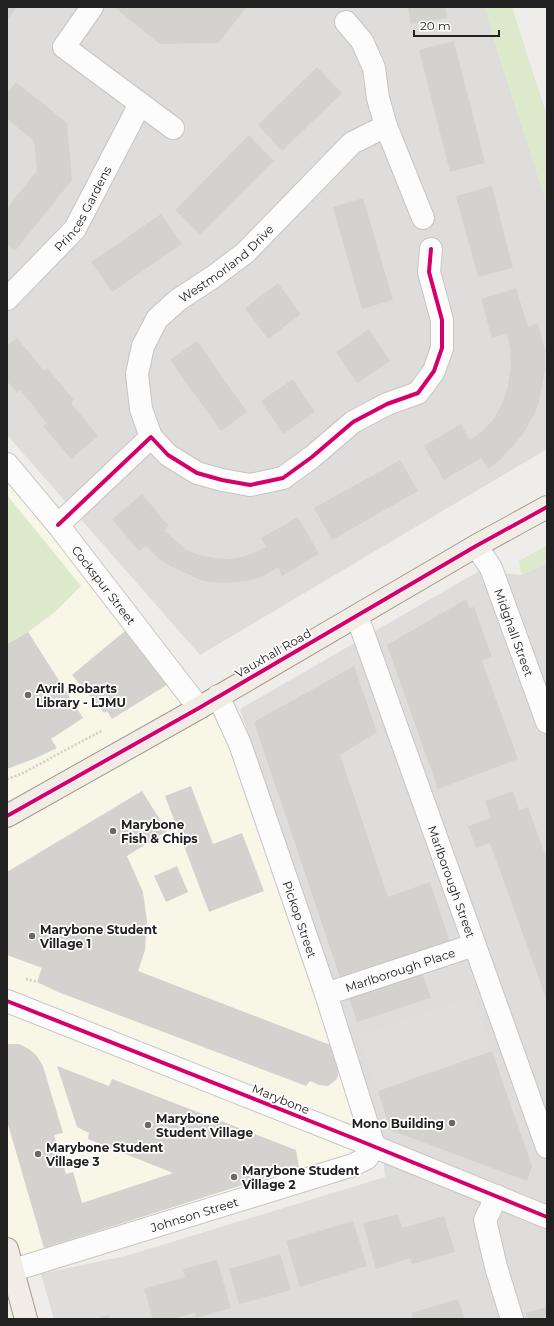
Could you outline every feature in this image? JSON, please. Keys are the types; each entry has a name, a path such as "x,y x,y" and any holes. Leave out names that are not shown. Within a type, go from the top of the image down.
{"main road":[{"name":"Vauxhall Road","path":"7,816 199,708 476,546 547,507"},
{"path":"7,1249 10,1271 26,1319"}],"street":[{"path":"92,7 64,47 173,128"},
{"path":"346,22 362,41 374,68 378,98 386,126 423,218"},
{"name":"Princes Gardens","path":"7,299 75,229 140,104"},
{"name":"Westmorland Drive","path":"386,126 352,143 245,253 213,277 178,300 158,319 143,346 137,374 141,409 151,437 168,455 197,473 222,480 250,485 283,478 312,457 353,422 387,404 418,393 434,371 442,348 442,320 429,272 431,249"},
{"path":"58,525 151,437"},
{"name":"Cockspur Street","path":"7,464 58,525 199,708"},
{"name":"Midghall Street","path":"476,546 491,568 547,722"},
{"name":"Marlborough Street","path":"357,616 547,1147"},
{"name":"Pickop Street","path":"218,696 240,744 326,994 374,1146"},
{"name":"Marlborough Place","path":"326,994 474,945"},
{"name":"Marybone","path":"7,1001 374,1146 547,1217"},
{"name":"Johnson Street","path":"10,1271 353,1165 367,1158 374,1146"},
{"path":"497,1196 485,1220 496,1267 512,1319"}],"path":[{"path":"7,779 21,774 107,728"}],"shaded area":[{"path":"7,7 485,7 547,204 547,449 200,655 7,435"},
{"path":"7,464 199,708 218,696 240,744 367,1158 14,1270 7,1249"},
{"path":"547,563 547,1319 54,1319 41,1274 129,1255 385,1177 381,1132 240,709 479,571 522,575"},
{"path":"473,996 492,1051 378,1091 358,1036"}],"green space":[{"path":"485,7 512,7 547,116 547,204 499,55"},
{"path":"7,495 81,586 55,612 28,632 7,644"},
{"path":"547,545 547,563 522,575 519,561"}],"building":[{"path":"7,7 17,7 7,20"},
{"path":"114,7 247,7 218,43 160,44"},
{"path":"408,7 445,7 447,18 411,24"},
{"path":"454,41 485,163 450,172 419,50"},
{"path":"317,67 342,93 282,151 258,125"},
{"path":"16,82 67,123 72,180 15,251 7,245 7,208 37,171 34,141 7,119 7,94"},
{"path":"249,135 274,161 200,235 175,210"},
{"path":"492,186 513,268 478,277 456,196"},
{"path":"363,198 393,300 362,309 333,207"},
{"path":"161,214 182,244 112,292 91,262"},
{"path":"278,283 301,314 268,339 245,308"},
{"path":"516,288 528,327 538,323 545,351 545,369 539,402 533,417 523,434 501,459 488,469 481,458 444,480 424,446 461,424 470,440 493,420 502,404 508,386 511,364 510,348 507,333 492,338 481,299"},
{"path":"369,329 390,361 357,383 336,352"},
{"path":"17,338 44,371 47,368 74,400 71,403 98,436 71,459 43,426 47,423 20,390 17,393 7,381 7,346"},
{"path":"197,341 247,412 221,431 170,360"},
{"path":"293,379 315,412 283,434 261,401"},
{"path":"400,460 418,491 332,540 314,508"},
{"path":"142,494 169,526 164,530 185,549 199,555 229,559 254,553 266,547 261,538 298,517 319,554 282,576 278,567 262,577 246,581 224,583 203,581 172,567 159,559 146,546 139,551 112,519"},
{"path":"466,599 470,608 474,607 492,657 482,661 518,759 438,789 387,645"},
{"path":"125,631 137,647 140,644 170,683 112,719 107,711 104,713 72,675"},
{"path":"28,632 83,718 51,739 57,748 7,769 7,644"},
{"path":"354,666 377,732 340,755 388,897 430,882 450,942 341,980 254,722"},
{"path":"191,786 213,844 242,833 264,891 209,912 165,796"},
{"name":"Marybone Student Village 1","path":"142,791 167,831 127,856 143,892 147,921 145,950 138,971 333,1046 340,1068 337,1079 328,1086 319,1085 310,1081 306,1086 58,992 37,982 42,968 7,955 7,872"},
{"path":"513,791 519,810 528,807 547,860 547,1001 490,843 476,848 468,826 491,818 485,801"},
{"path":"177,866 188,892 166,902 154,876"},
{"path":"422,973 431,998 357,1022 349,997"},
{"path":"8,1044 19,1044 29,1049 37,1056 43,1066 63,1133 54,1135 66,1174 73,1172 82,1203 173,1173 88,1139 89,1133 77,1127 57,1066 109,1086 112,1079 296,1150 299,1167 44,1248 7,1121"},
{"name":"Mono Building","path":"492,1051 532,1166 527,1181 390,1130 378,1091"},
{"path":"398,1214 402,1228 444,1216 455,1252 412,1264 410,1258 376,1269 363,1223"},
{"path":"353,1221 367,1266 300,1287 286,1241"},
{"path":"280,1254 291,1290 239,1304 229,1269"},
{"path":"217,1260 231,1308 196,1318 195,1313 172,1319 153,1319 144,1289 185,1277 183,1269"},
{"path":"458,1299 465,1319 413,1319 411,1313"},
{"path":"547,1307 547,1319 528,1319 526,1313"},
{"path":"108,1315 110,1319 96,1319"}],"cycle path":[{"path":"58,525 151,437 168,455 197,473 222,480 250,485 283,478 312,457 353,422 387,404 418,393 434,371 442,348 442,320 429,272 431,249"},
{"path":"7,816 199,708 476,546 547,507"},
{"path":"7,1001 358,1140 547,1217"}],"place":[{"name":"Avril Robarts Library - LJMU","path":"28,695"},
{"name":"Marybone Fish & Chips","path":"113,831"},
{"name":"Marybone Student Village 1","path":"32,936"},
{"name":"Mono Building","path":"452,1123"},
{"name":"Marybone Student Village","path":"148,1125"},
{"name":"Marybone Student Village 3","path":"38,1154"},
{"name":"Marybone Student Village 2","path":"234,1177"}]}
